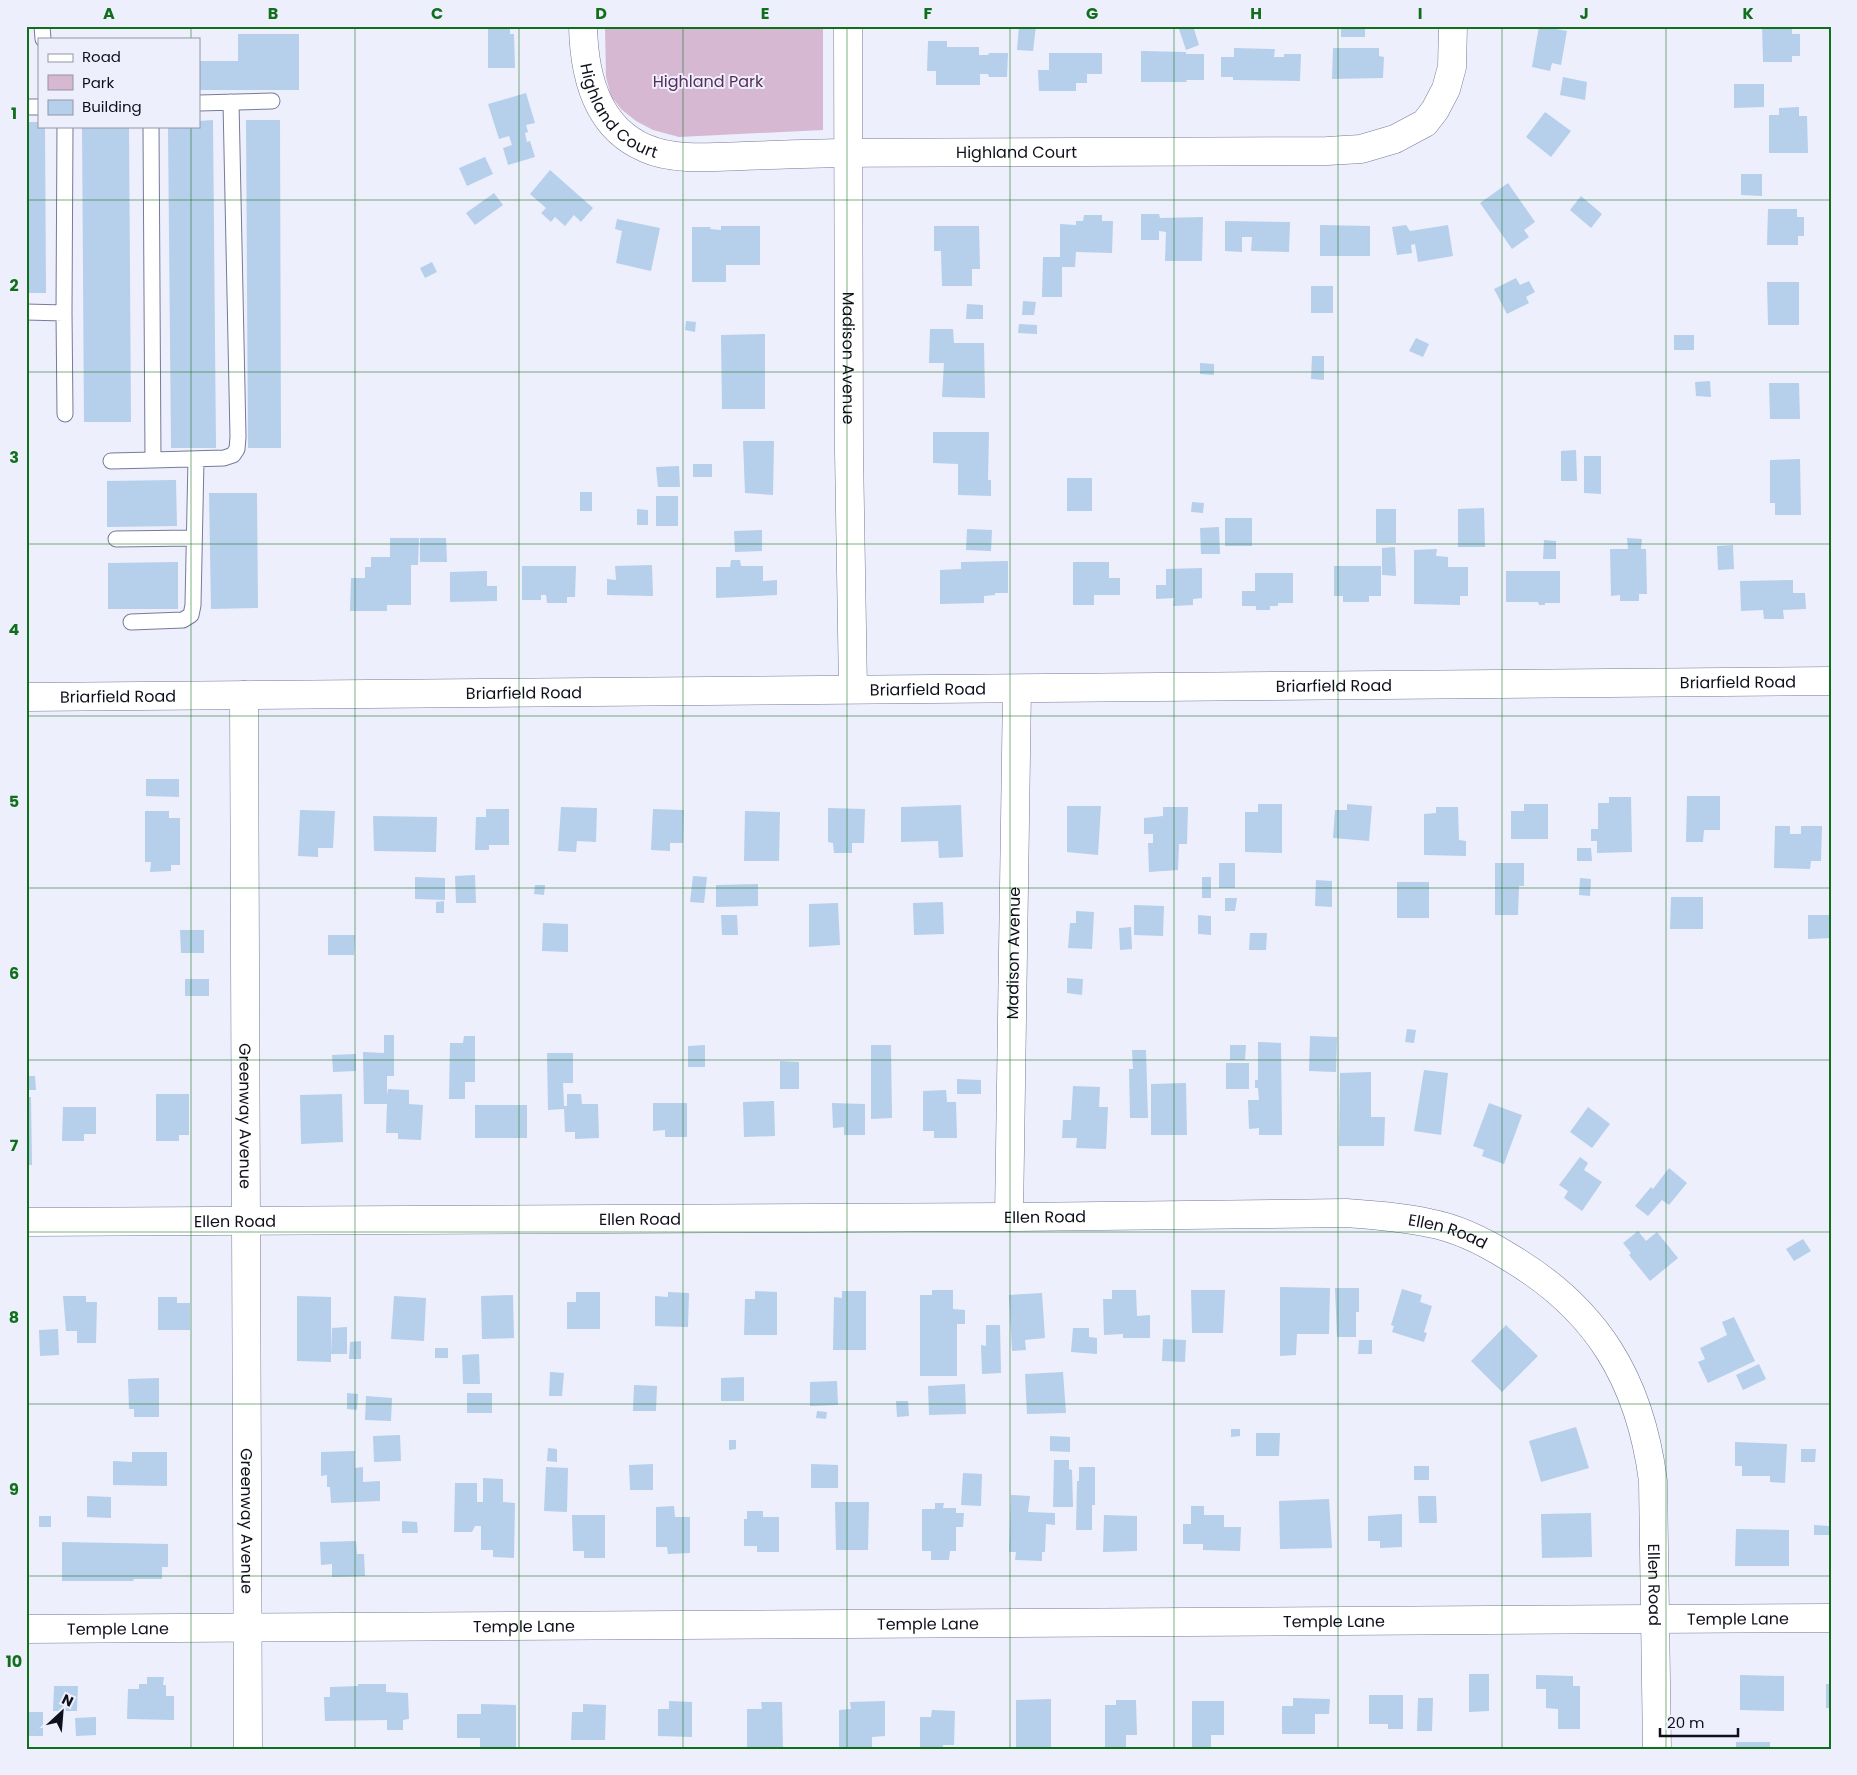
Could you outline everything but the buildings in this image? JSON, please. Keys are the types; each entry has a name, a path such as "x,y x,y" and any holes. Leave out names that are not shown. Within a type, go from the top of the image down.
{"street":[{"name":"Highland Court","path":"582,26 583,54 590,84 601,109 618,130 628,139 664,155 712,157 849,153 1327,151 1362,148 1394,139 1425,123 1435,110 1446,89 1452,67 1453,26"},
{"name":"Madison Avenue","path":"848,26 848,451 853,690"},
{"name":"Briarfield Road","path":"26,697 1831,681"},
{"name":"Madison Avenue","path":"1009,1217 1017,689"},
{"name":"Greenway Avenue","path":"244,695 246,1627 248,1749"},
{"name":"Ellen Road","path":"26,1222 1009,1217 1346,1213 1389,1216 1431,1223 1468,1236 1499,1250 1529,1268 1556,1289 1581,1313 1603,1341 1619,1366 1632,1394 1649,1451 1653,1481 1657,1749"},
{"name":"Temple Lane","path":"26,1629 1831,1618"}],"lane":[{"path":"200,103 272,101"},
{"path":"112,461 224,458 233,455 237,449 231,102"},
{"path":"64,414 65,128"},
{"path":"151,128 153,460"},
{"path":"26,312 64,313"},
{"path":"131,622 183,620 191,615 193,605 196,459"},
{"path":"116,539 193,538"}],"green space":[{"name":"Highland Park","path":"605,26 823,26 823,130 679,137 653,130 636,121 621,109 611,96 606,77"}]}
